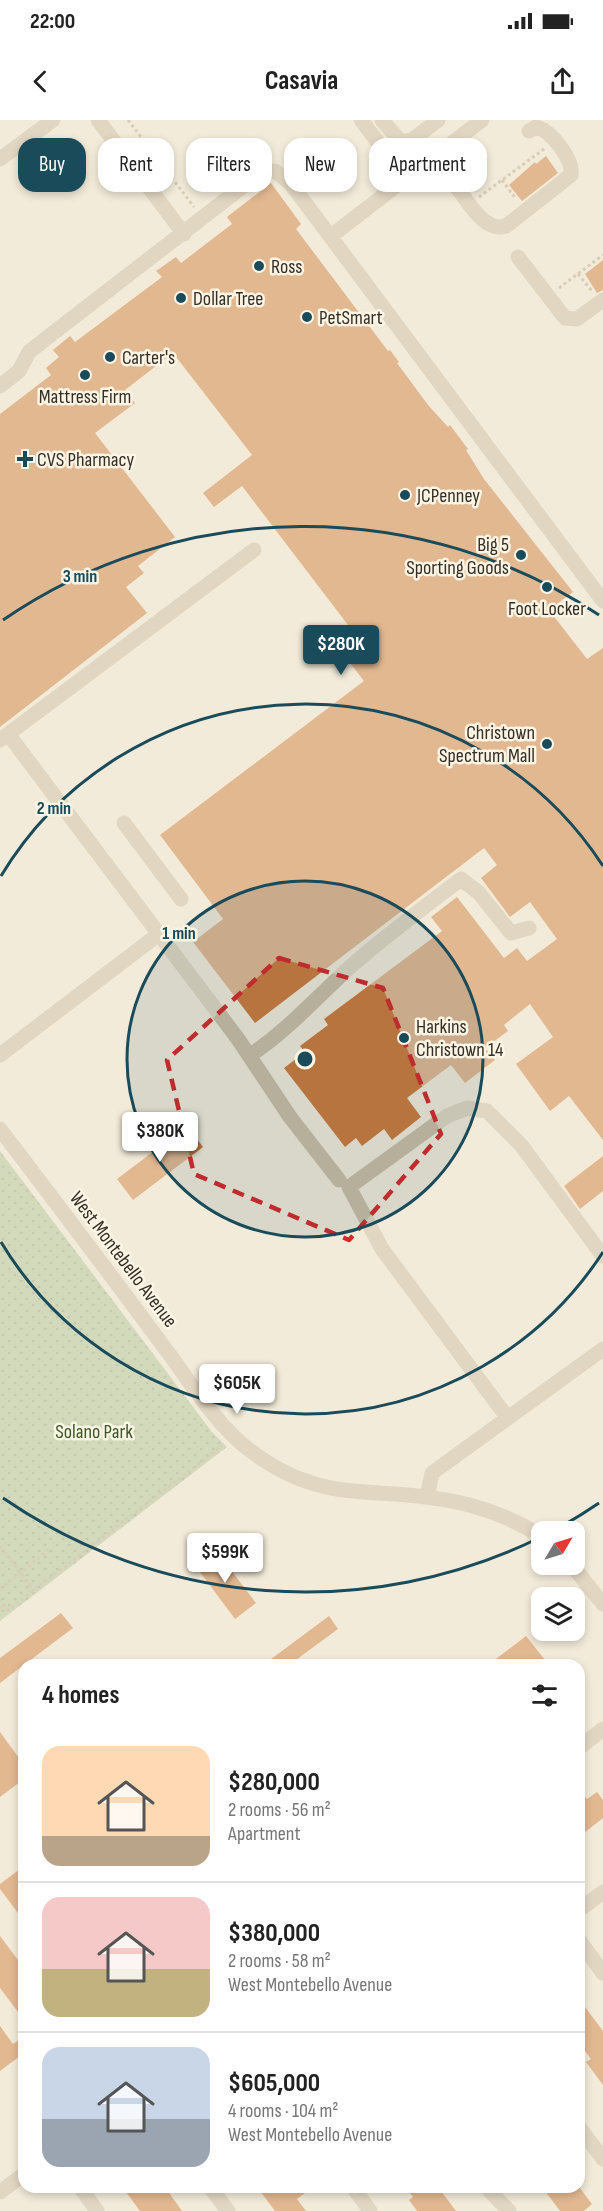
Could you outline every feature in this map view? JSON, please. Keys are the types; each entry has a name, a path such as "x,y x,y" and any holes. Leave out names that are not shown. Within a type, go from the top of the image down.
{"street":[{"path":"0,159 53,120"},
{"path":"98,120 184,234"},
{"path":"362,120 375,138"},
{"path":"382,120 401,142 412,140 438,120"},
{"path":"459,138 482,120"},
{"path":"461,192 488,226 498,229 525,212 571,175 570,163 543,129 536,127 529,130"},
{"path":"0,386 19,371 29,352 48,337 255,178 264,172 275,171 291,184 331,236 603,601"},
{"path":"331,236 389,192"},
{"path":"518,257 565,318 571,320 581,316 603,300"},
{"path":"254,550 4,737 159,934 249,1056 290,1117 339,1180"},
{"path":"124,823 181,899"},
{"path":"249,1056 278,1037 314,999 379,941 461,879 479,893 511,933 529,928"},
{"path":"0,1055 159,934"},
{"path":"507,1417 382,1249 349,1187 447,1116 467,1108 487,1111 521,1145 603,1256"},
{"name":"West Montebello Avenue","path":"0,1129 194,1386 228,1429 248,1449 291,1476 309,1482 341,1490 427,1497 489,1509 531,1531"},
{"path":"427,1497 432,1473 603,1349"},
{"path":"580,1575 603,1604"},
{"path":"585,1743 603,1729"},
{"path":"585,1906 603,1892"},
{"path":"585,1949 603,1973"},
{"path":"585,2135 603,2159"},
{"path":"0,2192 18,2178"},
{"path":"84,2193 98,2211"},
{"path":"214,2193 228,2211"},
{"path":"357,2193 370,2211"},
{"path":"492,2193 509,2211"}],"path":[{"path":"128,120 194,208"},
{"path":"471,204 554,141"},
{"path":"527,161 530,166"},
{"path":"549,296 603,255"},
{"path":"0,1599 9,1610 222,1446"},
{"path":"0,1546 34,1591"},
{"path":"0,1589 49,1550"},
{"path":"0,1609 4,1604"}],"highlighted area":[{"path":"279,958 383,988 441,1134 349,1240 194,1174 167,1060"}],"green space":[{"name":"Solano Park","path":"0,1151 212,1432 227,1447 0,1621"}],"building":[{"path":"546,156 558,173 522,201 509,185 535,162 536,164"},
{"path":"272,184 301,224 296,229 388,351 390,350 399,362 397,363 428,405 448,427 450,425 468,449 466,450 484,479 573,592 549,610 587,659 603,648 603,1140 569,1096 550,1111 516,1064 553,1037 530,1004 504,1025 508,1031 485,1048 495,1060 465,1083 451,1065 407,1098 421,1117 392,1140 384,1129 362,1146 356,1138 345,1147 284,1068 305,1052 300,1046 328,1025 324,1019 442,931 431,917 457,897 504,958 517,948 527,961 557,939 530,902 510,917 481,878 497,865 484,848 255,1023 193,942 223,919 160,835 364,681 347,659 364,646 242,486 214,507 203,493 252,455 173,353 125,390 135,403 95,433 175,537 138,566 144,573 126,587 147,613 0,727 0,414 51,375 46,368 59,357 53,350 70,336 75,342 162,277 156,271 176,257 181,263 232,224 227,217 259,192 272,192"},
{"path":"603,260 603,290 597,293 585,274"},
{"path":"187,1126 203,1147 133,1200 117,1179"},
{"path":"603,1156 603,1191 580,1209 564,1186"},
{"path":"215,1549 256,1603 235,1619 194,1564"},
{"path":"61,1613 73,1628 32,1659 18,1659 18,1669 0,1683 0,1658"},
{"path":"329,1616 338,1629 297,1659 271,1659"},
{"path":"526,1636 544,1659 496,1659"},
{"path":"0,1732 18,1757 18,1784 0,1797"},
{"path":"597,1792 603,1800 603,1818 585,1832 585,1797 587,1799"},
{"path":"18,1870 18,1913 0,1889 0,1884"},
{"path":"0,1936 18,1960 18,2012 0,1988"},
{"path":"585,2007 603,2031 603,2085 586,2062 591,2059 585,2051"},
{"path":"0,2026 13,2044 18,2040 18,2058 0,2071"},
{"path":"127,2193 169,2193 182,2211 140,2211"},
{"path":"262,2193 305,2193 297,2199 306,2211 275,2211"},
{"path":"410,2193 442,2193 456,2211 417,2211 409,2200 413,2197"},
{"path":"546,2193 584,2193 592,2204 584,2211 560,2211"}],"place":[{"name":"Ross","path":"259,266"},
{"name":"Dollar Tree","path":"181,298"},
{"name":"PetSmart","path":"307,317"},
{"name":"Carter's","path":"110,357"},
{"name":"Mattress Firm","path":"85,375"},
{"name":"CVS Pharmacy","path":"25,459"},
{"name":"JCPenney","path":"405,495"},
{"name":"Big 5 Sporting Goods","path":"521,555"},
{"name":"Foot Locker","path":"547,587"},
{"name":"Christown Spectrum Mall","path":"547,744"},
{"name":"Harkins Christown 14","path":"404,1038"}]}
